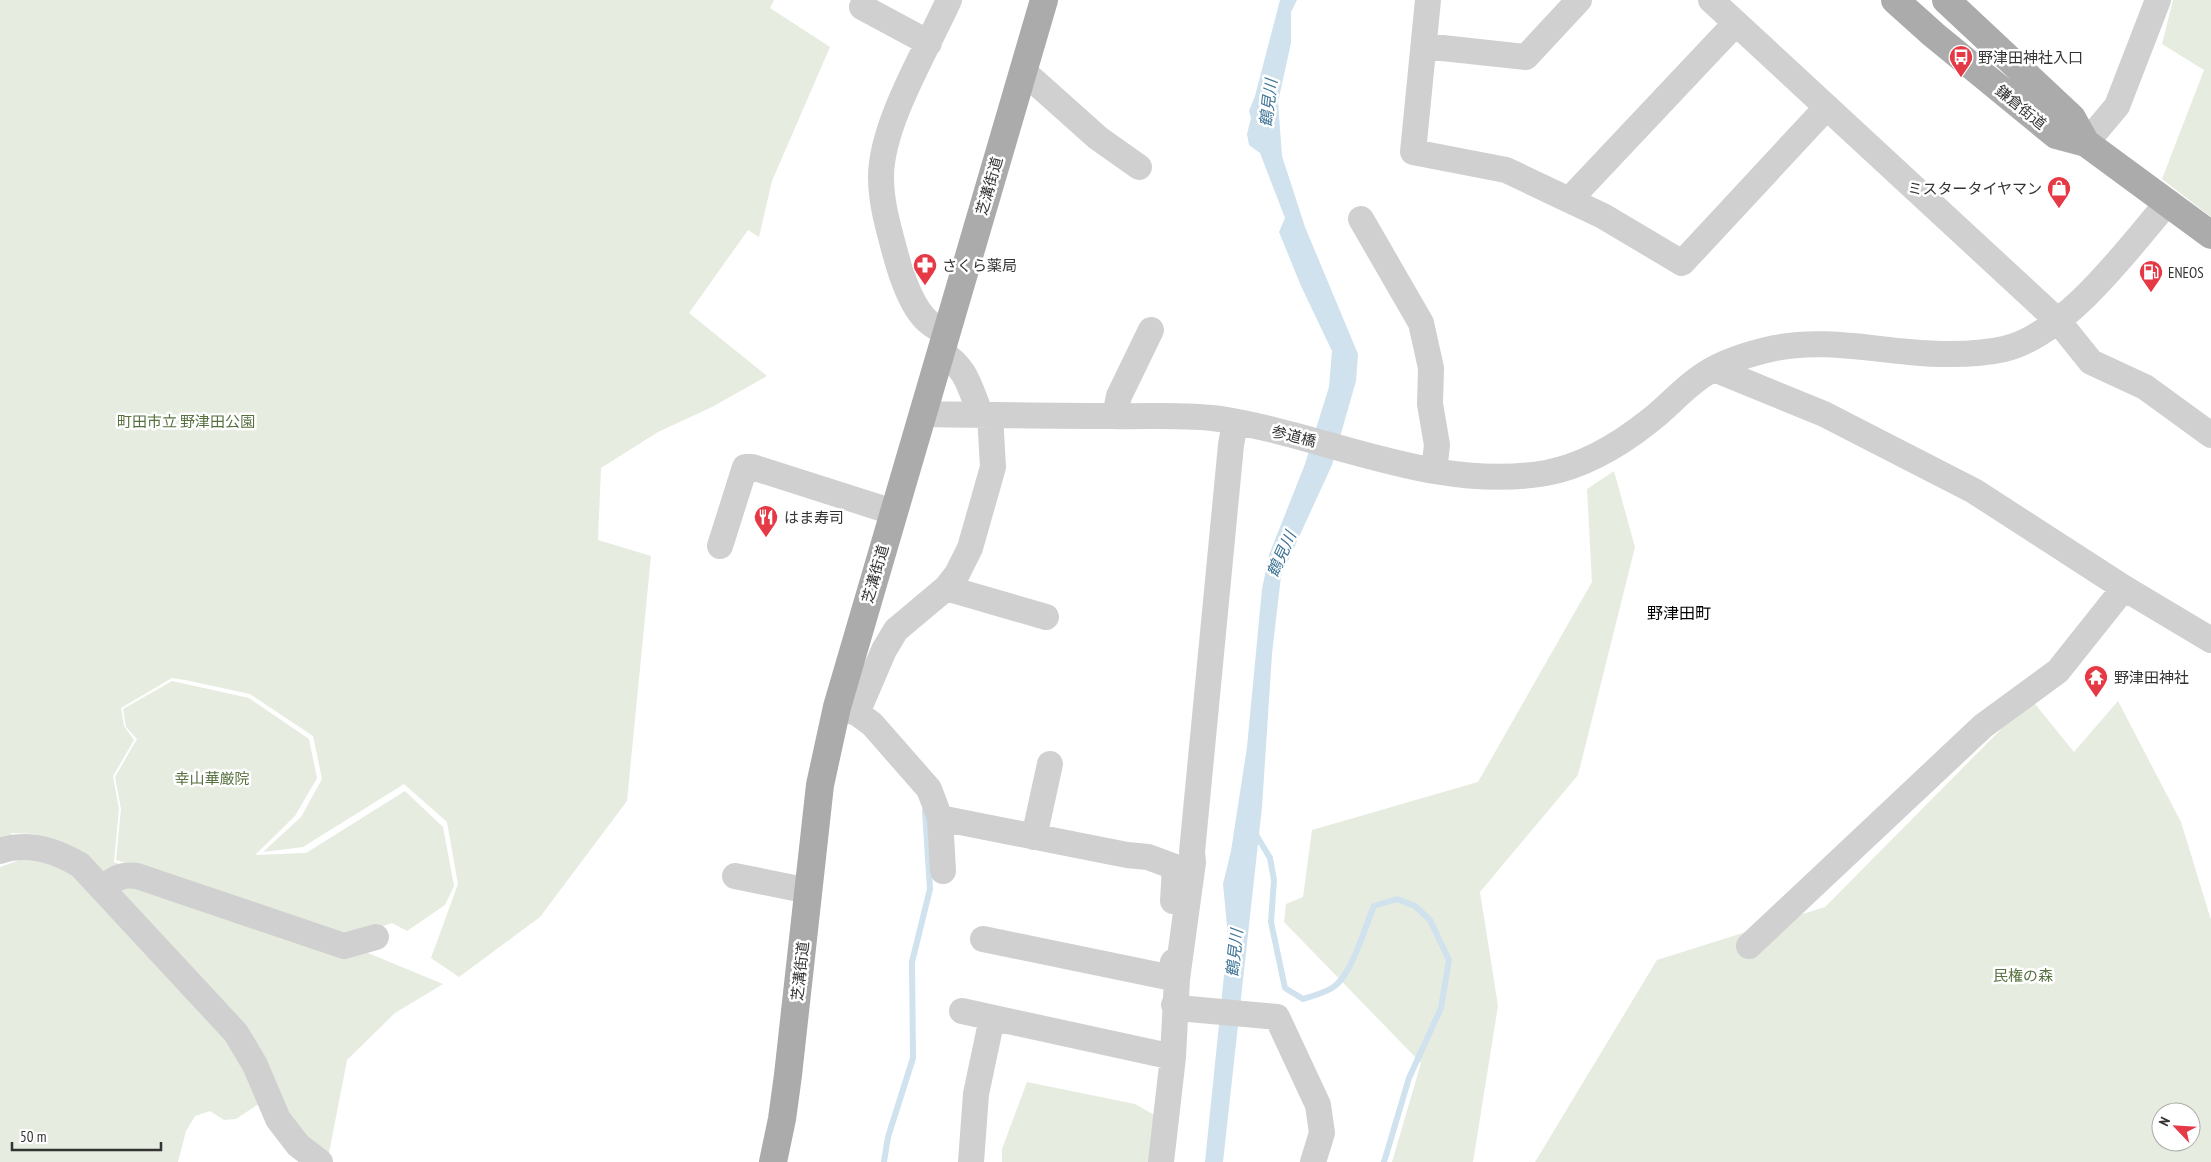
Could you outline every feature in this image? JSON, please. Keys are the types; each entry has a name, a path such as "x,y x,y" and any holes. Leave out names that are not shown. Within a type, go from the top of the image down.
{"main road":[{"name":"芝溝街道","path":"773,1162 782,1119 820,784 847,710 893,512 1044,0"},
{"name":"鎌倉街道","path":"1895,0 1934,35 2056,135 2086,143 2211,235"},
{"name":"鎌倉街道","path":"1946,0 2072,118 2086,143"}],"street":[{"path":"943,871 940,818 930,789 916,771 872,724 847,710 896,630 937,595 957,574 970,548 985,501 993,467 985,415 964,373 920,313 901,275 883,204 881,177 884,148 893,121 949,0"},
{"path":"1428,0 1413,152 1506,170 1604,216 1682,263 1827,107"},
{"path":"1424,46 1526,57 1579,0"},
{"path":"1711,0 2058,321 2091,362 2144,387 2211,435"},
{"path":"2086,143 2117,106 2158,0"},
{"path":"862,7 929,43"},
{"path":"1570,199 1736,23"},
{"path":"1023,71 1098,138 1140,167"},
{"name":"参道橋","path":"922,414 1188,416 1240,423 1434,471 1481,478 1548,472 1587,460 1648,423 1702,376 1714,369 1757,352 1794,344 1834,343 1906,352 1975,354 2007,349 2035,337 2058,321 2094,287 2168,202"},
{"path":"1361,219 1421,323 1431,368 1430,404 1437,446 1434,471"},
{"path":"1115,416 1119,396 1151,330"},
{"path":"1714,369 1824,414 1974,491 2124,588 2211,640"},
{"path":"1177,979 1193,862 1192,852 1231,445 1240,423"},
{"path":"720,546 745,467 752,467 893,512"},
{"path":"1748,946 1983,726 2058,671 2124,588"},
{"path":"937,595 1046,617"},
{"path":"1034,837 1050,764"},
{"path":"940,818 1127,856 1148,856 1175,867 1170,943 1181,1007 1173,1057 1161,1162"},
{"path":"0,863 15,857 10,848 32,846 70,859 80,865 236,1033 255,1065 278,1119 298,1144 320,1162"},
{"path":"103,889 113,879 125,874 137,876 344,946 376,937"},
{"path":"735,876 809,891"},
{"path":"995,946 1177,979"},
{"path":"1181,1007 1277,1017 1318,1105 1330,1124 1322,1133 1313,1162"},
{"path":"962,1011 1173,1057"},
{"path":"965,1145 992,1018"}],"green space":[{"name":"町田市立 野津田公園","path":"0,0 774,0 770,8 830,47 772,181 759,237 748,230 689,313 767,376 712,407 658,432 601,468 598,540 651,556 627,801 540,917 459,977 431,958 458,884 447,822 404,784 303,847 263,852 301,817 322,779 313,736 250,694 172,678 121,708 124,726 134,740 113,776 119,809 114,862 329,937 443,984 395,1013 347,1060 328,1158 266,1099 236,1119 224,1120 210,1111 195,1116 186,1131 178,1162 0,1162 0,867 17,861 33,848 35,834 11,833 14,843 0,860"},
{"path":"2173,0 2211,0 2211,217 2162,179 2204,70 2162,44"},
{"path":"1614,471 1635,547 1578,775 1480,892 1498,1006 1473,1162 1392,1162 1421,1063 1284,922 1286,904 1303,897 1312,830 1478,782 1592,582 1587,489"},
{"name":"幸山華厳院","path":"172,681 249,698 309,739 317,778 295,816 255,855 306,853 405,791 443,827 454,886 445,905 407,931 392,923 352,937 116,860 121,809 115,777 137,739 126,727 123,709"},
{"name":"民権の森","path":"2031,699 2074,752 2118,701 2181,822 2211,920 2211,1162 1535,1162 1657,960 1825,907"},
{"path":"1027,1082 1135,1104 1158,1117 1153,1162 1002,1162 1002,1149"}],"water":[{"name":"鶴見川","path":"1280,0 1297,0 1291,12 1291,43 1278,102 1282,156 1305,227 1358,354 1356,381 1332,465 1281,576 1272,654 1262,807 1223,1162 1205,1162 1228,936 1223,884 1231,851 1247,747 1262,589 1269,555 1305,464 1329,387 1332,351 1301,286 1279,232 1285,218 1260,153 1249,145 1247,134 1251,118 1249,111 1255,96"}],"waterway":[{"path":"884,1162 888,1137 913,1058 912,962 930,889 925,811"},
{"path":"1255,833 1270,858 1274,880 1271,922 1285,988 1303,999 1332,988 1346,973 1357,951 1374,906 1397,899 1415,906 1430,920 1449,960 1441,1008 1409,1078 1384,1162"}],"place":[{"name":"野津田神社入口","path":"1961,78"},
{"name":"ミスタータイヤマン","path":"2059,209"},
{"name":"さくら薬局","path":"925,286"},
{"name":"ENEOS","path":"2151,293"},
{"name":"はま寿司","path":"766,538"},
{"name":"野津田神社","path":"2096,698"}],"district":[{"name":"野津田町","path":"1679,613"}]}
